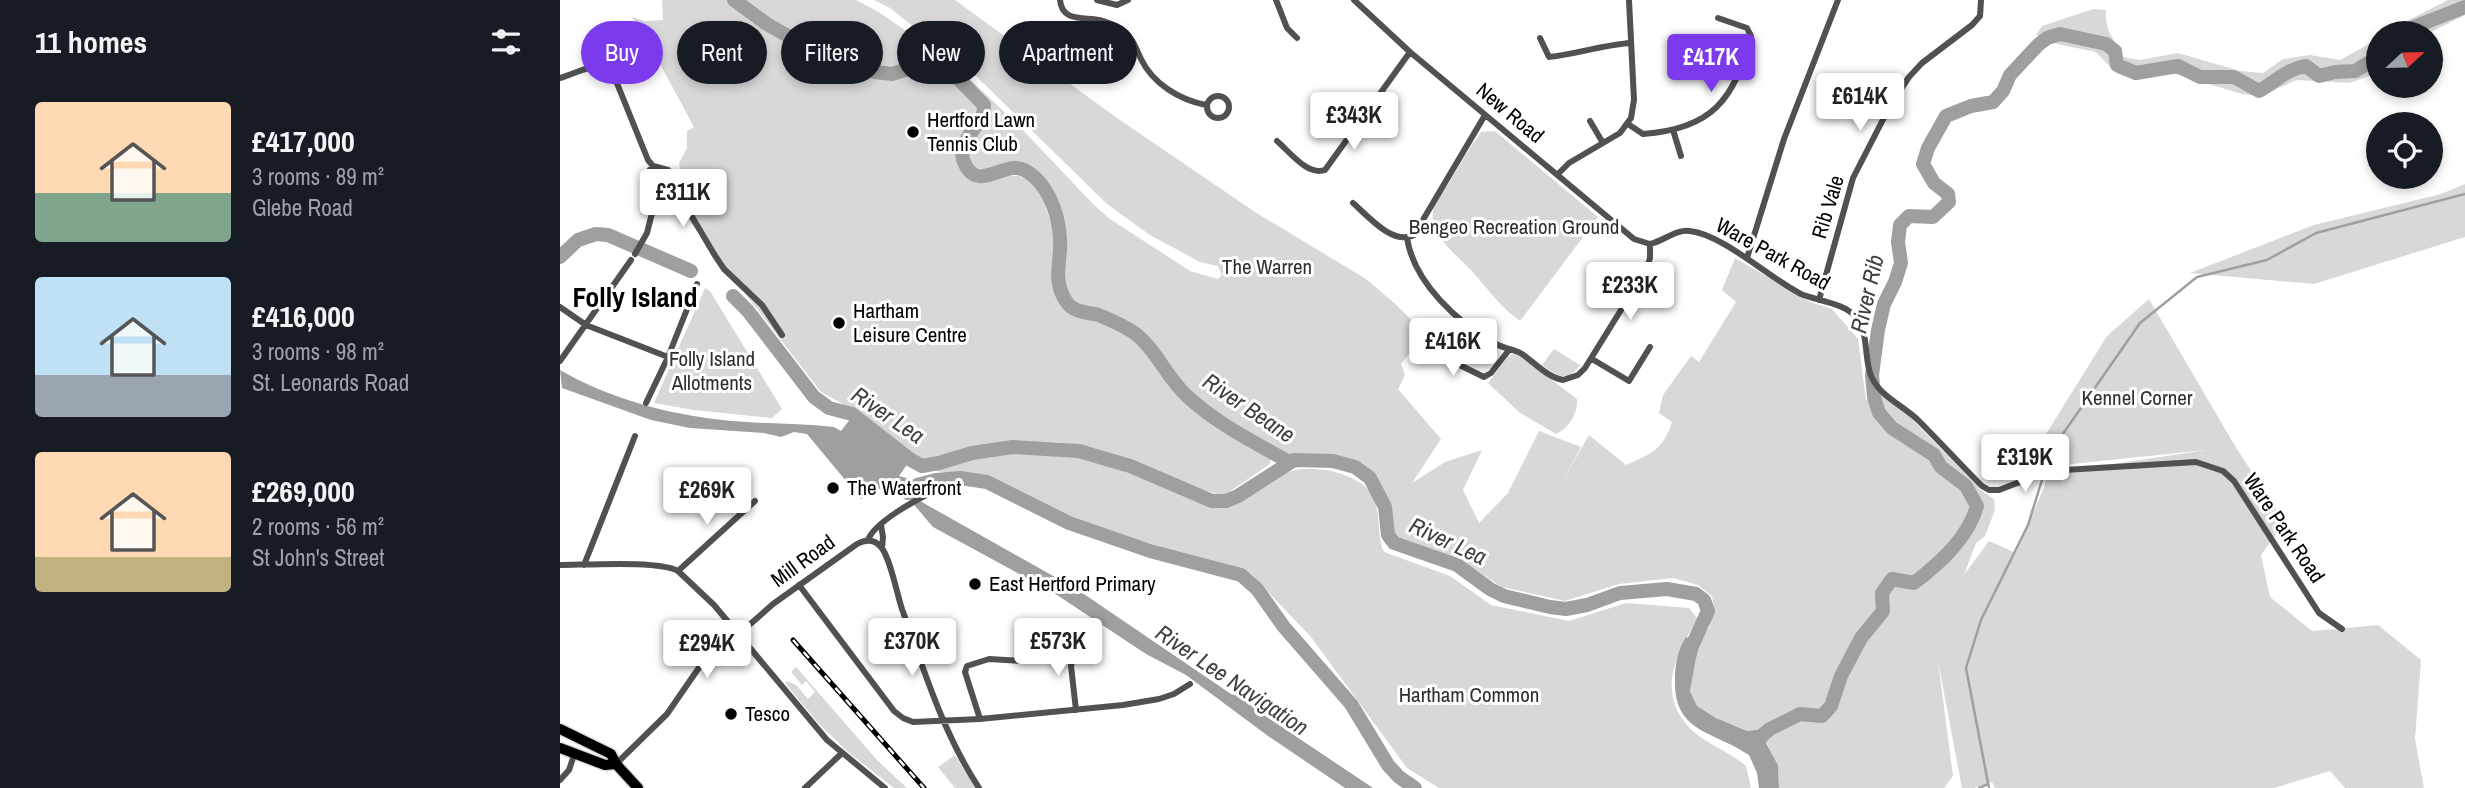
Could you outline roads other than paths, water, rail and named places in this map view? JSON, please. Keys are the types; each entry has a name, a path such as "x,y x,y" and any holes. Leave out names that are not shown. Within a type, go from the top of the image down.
{"main road":[{"path":"560,729 611,754 638,788"},
{"path":"560,748 605,765 617,764"}],"street":[{"path":"1060,0 1061,8 1066,14 1080,19 1103,21 1124,31 1157,81 1179,97 1206,105"},
{"path":"1097,0 1117,5 1128,0"},
{"path":"1276,0 1287,28 1297,38"},
{"name":"New Road","path":"1354,0 1410,52 1634,239 1650,244"},
{"path":"1557,174 1566,165 1620,133 1628,124 1634,106 1629,0"},
{"path":"1746,258 1784,139 1839,0"},
{"name":"Rib Vale","path":"1819,300 1853,178 1886,112 1909,77 1922,63 1980,16 1981,0"},
{"path":"1628,124 1643,134 1673,130 1700,121 1726,97 1751,39 1750,30 1718,18"},
{"path":"1540,38 1549,57 1631,43"},
{"path":"1277,141 1308,169 1319,172 1325,170 1410,52"},
{"path":"560,78 595,66 606,67 612,71 648,160 653,166 668,170 673,176 688,210 724,269 762,305 782,335"},
{"path":"1353,203 1386,230 1407,239 1417,231 1485,115"},
{"path":"1590,121 1603,143"},
{"path":"1673,130 1681,156"},
{"path":"560,361 647,233 652,213 644,177 653,166"},
{"name":"Ware Park Road","path":"1650,244 1688,230 1708,237 1746,258 1777,280 1849,312 1857,318 1862,328 1871,376 1880,389 1908,410 1946,451 1989,490 2007,488 2048,471 2077,468 2196,462 2222,471 2234,481 2319,612 2342,629"},
{"path":"1407,239 1415,266 1441,298 1471,327 1508,350 1519,352 1551,376 1563,380 1578,375 1592,359 1647,268 1650,244"},
{"path":"646,403 668,357 697,284"},
{"path":"560,307 586,325 668,357"},
{"path":"1592,359 1629,382 1650,347"},
{"path":"1435,353 1484,377 1491,373 1508,350"},
{"path":"584,565 635,436"},
{"name":"Mill Road","path":"868,540 872,532 881,525 933,492"},
{"path":"678,572 755,501"},
{"path":"881,525 882,548 943,721 979,788"},
{"name":"Mill Road","path":"617,764 670,711 707,656 857,544 868,540 882,548"},
{"path":"560,565 647,564 672,568 678,572 714,605 841,754 885,788"},
{"path":"799,585 894,711 902,718 914,722 1076,710 1159,699 1190,684"},
{"path":"1075,650 1070,666 1076,710"},
{"path":"980,719 965,672 967,666 989,659 1024,661"},
{"path":"560,780 569,770 575,752"},
{"path":"806,788 841,754"}],"waterway":[{"name":"River Beane","path":"734,0 800,43 875,72 892,74 934,61 944,64 984,105 980,120 963,146 962,154 969,170 974,175 987,176 1015,168 1030,173 1046,191 1056,215 1059,232 1059,284 1069,304 1079,311 1099,315 1133,332 1144,341 1180,389 1199,406 1236,432 1289,462"},
{"name":"River Rib","path":"2429,21 2465,7"},
{"name":"River Rib","path":"1754,742 1770,729 1800,714 1822,716 1831,706 1841,676 1861,638 1883,611 1882,593 1892,579 1914,583 1934,567 1960,539 1977,506 1966,486 1941,467 1934,455 1892,428 1879,413 1872,375 1884,304 1901,263 1898,242 1900,225 1909,216 1933,217 1949,202 1948,194 1934,183 1923,164 1928,148 1946,116 1971,106 1993,102 2003,91 2010,75 2038,45 2047,38 2060,34 2106,44 2115,51 2117,65 2136,73 2178,66 2200,77 2234,77 2259,91 2287,73 2306,66 2319,76 2355,71 2366,64"},
{"path":"1989,788 1966,668 1981,620 2028,525 2051,451 2140,323 2197,277 2267,260 2316,233 2465,194"},
{"name":"River Lea","path":"560,257 578,240 596,234 608,235 691,271"},
{"name":"River Lea","path":"733,296 748,311 814,397 829,408 852,414 922,466 972,453 1013,447 1079,451 1130,466 1212,501 1226,501 1294,460 1333,461 1355,467 1370,478 1385,507 1388,535 1394,543 1457,565 1504,596 1566,609 1587,605 1620,593 1667,589 1696,594 1704,600 1708,611 1689,657"},
{"path":"917,485 960,478 987,482 1069,523 1150,551 1241,575 1257,589 1284,627 1351,704 1388,765 1415,788"},
{"path":"1979,788 1988,784"}],"railway":[{"path":"793,640 924,788"}],"place":[{"name":"Hertford Lawn Tennis Club","path":"913,132"},
{"name":"Hartham Leisure Centre","path":"839,323"},
{"name":"The Waterfront","path":"833,488"},
{"name":"East Hertford Primary","path":"975,584"},
{"name":"Tesco","path":"731,714"}],"district":[{"name":"Folly Island","path":"635,297"}],"park label":[{"name":"Bengeo Recreation Ground","path":"1514,227"},
{"name":"The Warren","path":"1267,267"},
{"name":"Folly Island Allotments","path":"712,371"},
{"name":"Kennel Corner","path":"2137,398"},
{"name":"Hartham Common","path":"1469,695"}],"water label":[{"name":"River Lee Navigation","path":"1232,680"}]}
